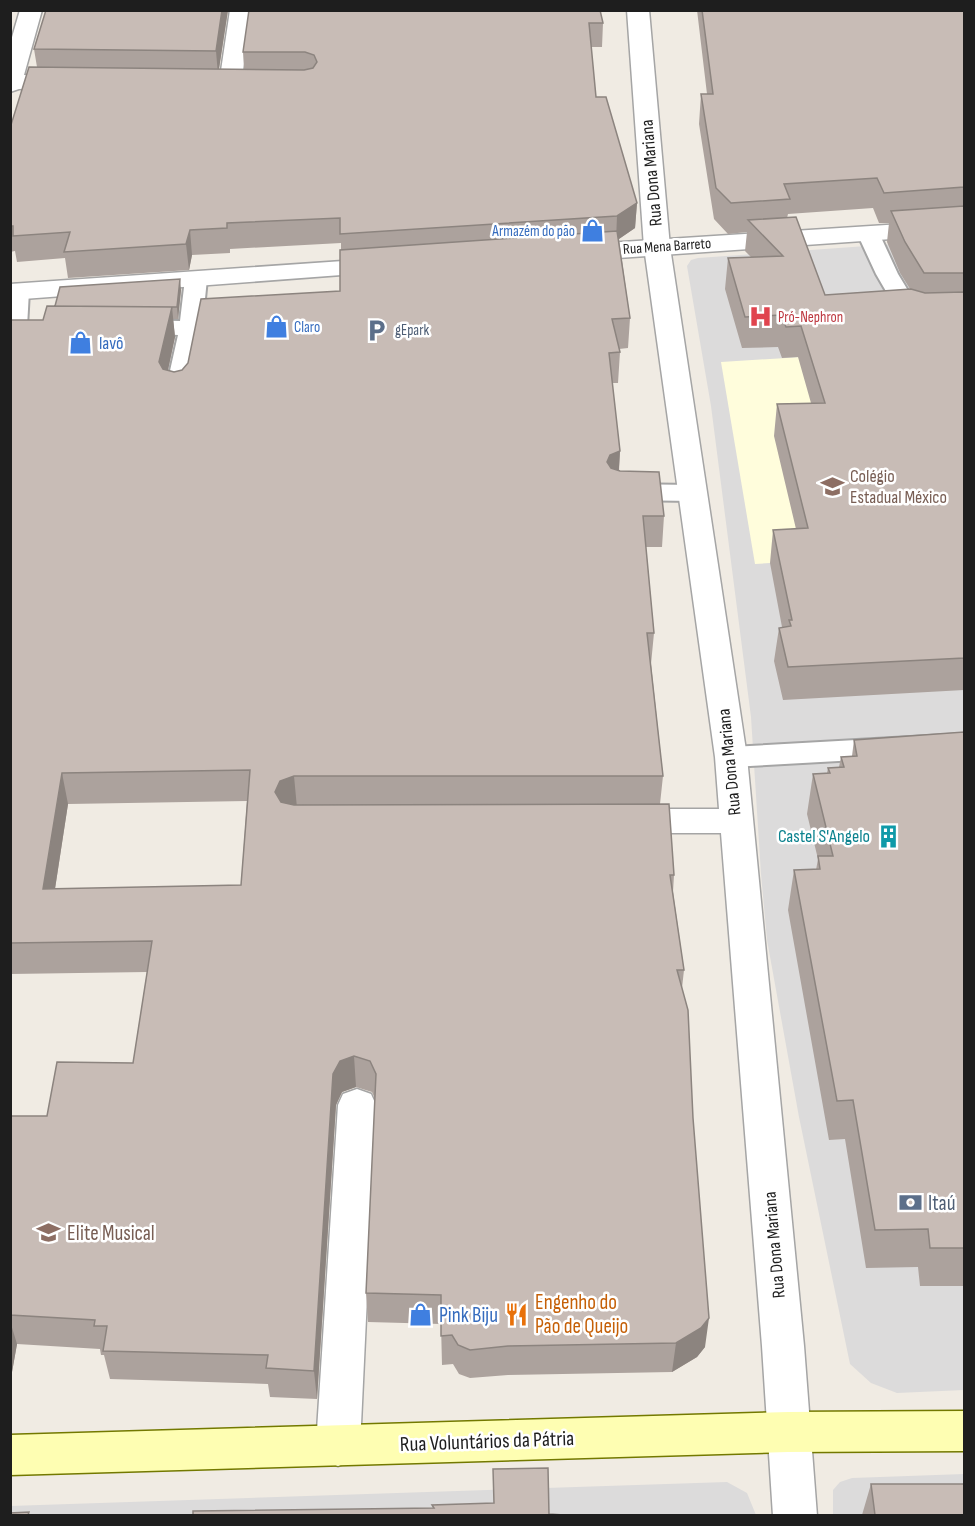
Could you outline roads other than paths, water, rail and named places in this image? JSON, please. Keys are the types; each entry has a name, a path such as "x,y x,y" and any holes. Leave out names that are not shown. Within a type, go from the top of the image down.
{"main road":[{"name":"Rua Voluntários da Pátria","path":"10,1455 788,1432 964,1431"}],"street":[{"path":"31,10 11,84 92,83"},
{"path":"207,84 241,85 241,10"},
{"name":"Rua Dona Mariana","path":"638,10 657,247 731,757 795,1515"},
{"name":"Rua Mena Barreto","path":"546,255 964,227"},
{"path":"14,292 406,264"},
{"path":"595,821 736,821"},
{"path":"338,1446 357,1105"}],"lane":[{"path":"868,233 886,274 909,312 920,315 964,314"},
{"path":"177,393 191,328 196,279"},
{"path":"14,292 13,327 39,327"},
{"path":"109,327 191,328"},
{"path":"619,492 693,493"},
{"path":"731,757 964,744"}],"place":[{"name":"Armazém do pão","path":"593,231"},
{"name":"Pró-Nephron","path":"760,317"},
{"name":"Claro","path":"276,327"},
{"name":"gEpark","path":"377,330"},
{"name":"lavô","path":"81,343"},
{"name":"Colégio Estadual México","path":"832,486"},
{"name":"Castel S'Angelo","path":"888,836"},
{"name":"Itaú","path":"910,1203"},
{"name":"Elite Musical","path":"49,1233"},
{"name":"Engenho do Pão de Queijo","path":"517,1314"},
{"name":"Pink Biju","path":"421,1315"}]}
